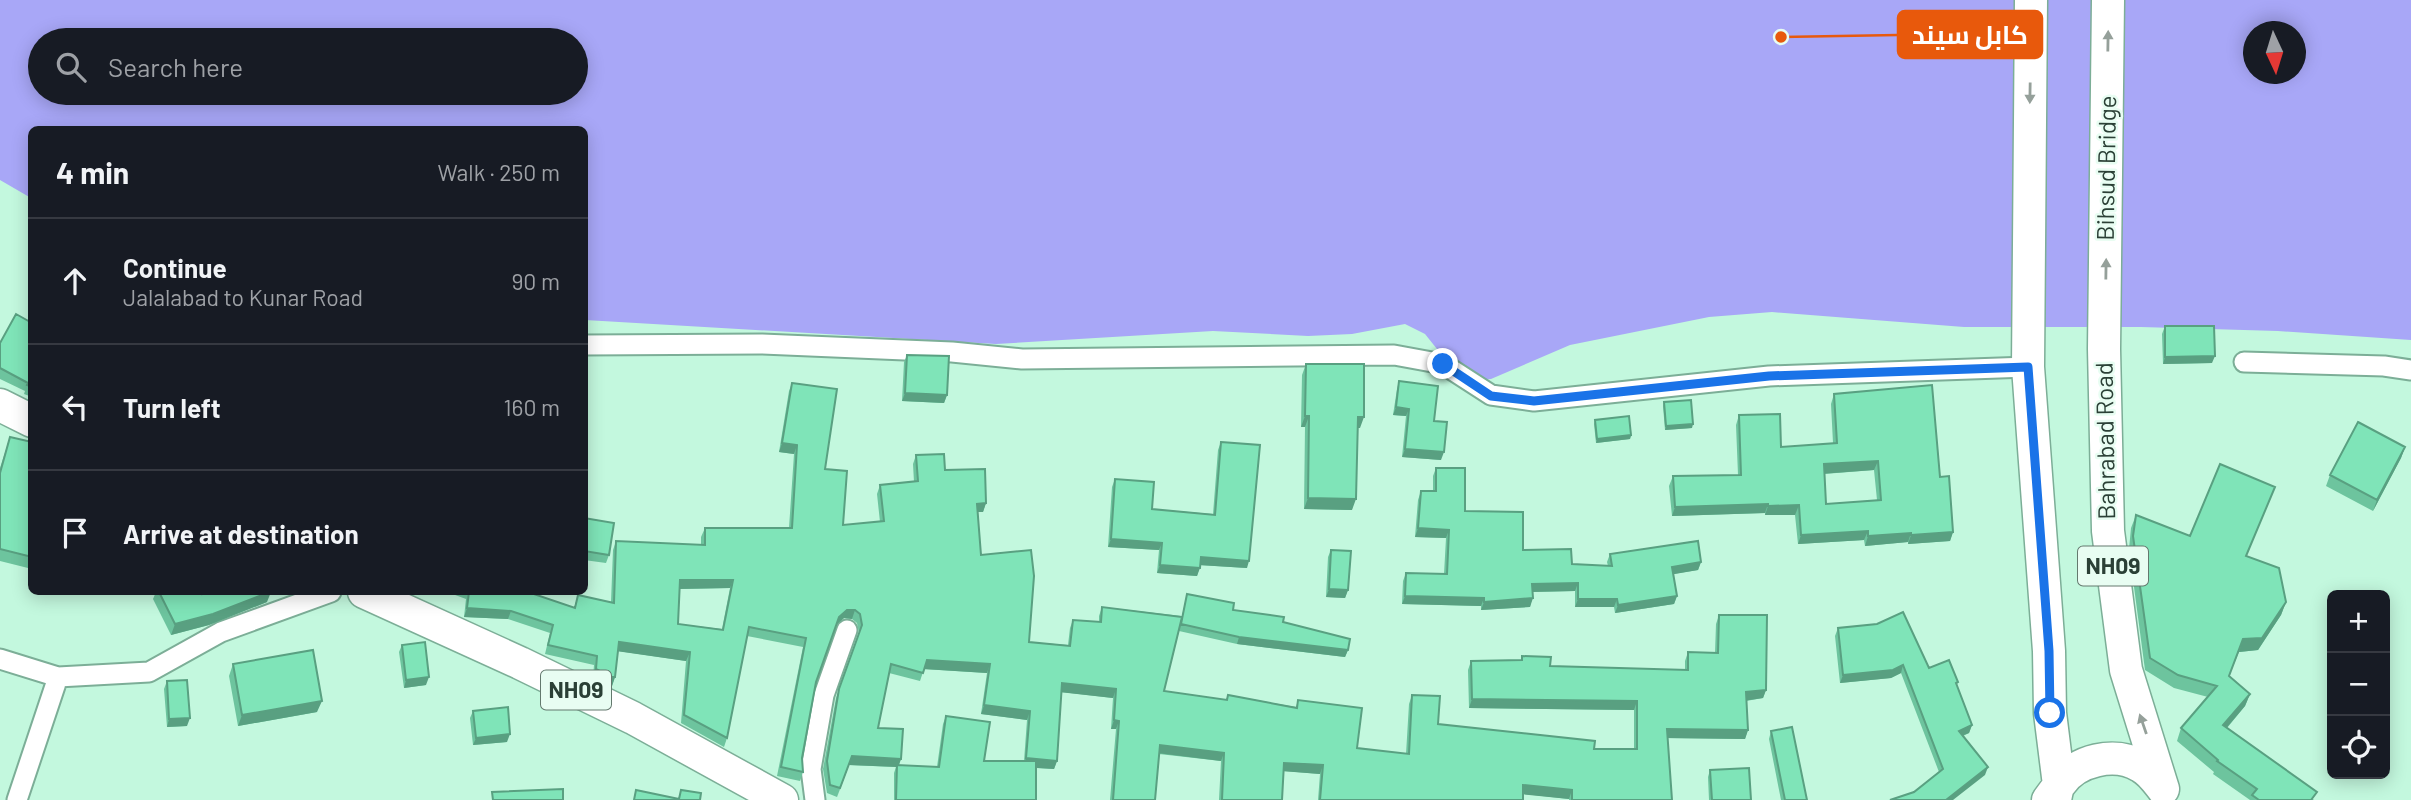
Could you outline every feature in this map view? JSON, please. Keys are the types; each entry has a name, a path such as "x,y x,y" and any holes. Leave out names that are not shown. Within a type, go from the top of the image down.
{"main road":[{"name":"NH09","path":"2031,0 2028,354 2049,651 2054,795"},
{"name":"Bihsud Bridge","path":"2105,337 2108,0"},
{"name":"Bahrabad Road","path":"2105,337 2108,531 2126,670 2165,795"},
{"path":"0,405 28,419"},
{"name":"NH09","path":"370,595 633,718 782,800"},
{"name":"NH09","path":"2054,795 2087,763 2104,759 2122,759 2138,765 2153,775 2165,795"}],"street":[{"path":"588,345 762,344 952,352 1022,359 1394,355 1443,364 1491,396 1534,401 1769,376 2028,354"},
{"path":"2244,362 2384,366 2411,370"},
{"path":"0,659 58,677 149,672 221,632 323,595"},
{"path":"815,800 811,769 824,695 847,630"},
{"path":"17,800 58,677"}],"water":[{"path":"0,0 2411,0 2411,340 2278,331 2141,327 1964,327 1772,312 1709,317 1570,345 1491,379 1479,380 1469,377 1441,354 1425,334 1405,324 1352,334 1308,336 1213,331 996,344 588,320 588,126 28,126 28,196 0,180"}],"building":[{"path":"16,314 28,321 28,383 0,368 0,343"},
{"path":"2165,326 2214,326 2215,356 2165,357"},
{"path":"907,355 949,356 947,395 905,393"},
{"path":"1306,364 1364,364 1364,417 1358,417 1356,499 1308,498 1309,416 1305,416"},
{"path":"1399,381 1438,386 1434,421 1447,422 1444,452 1405,449 1409,409 1396,407"},
{"path":"792,383 837,389 825,469 847,471 843,525 884,521 880,485 918,481 916,455 944,454 945,470 985,469 986,503 977,504 981,555 1031,550 1034,576 1029,642 1070,646 1073,620 1101,622 1102,607 1182,617 1164,691 1227,700 1228,695 1297,708 1298,700 1362,708 1357,748 1409,754 1412,695 1440,696 1438,724 1595,741 1594,749 1637,749 1637,701 1472,699 1471,661 1522,660 1522,656 1551,657 1550,666 1688,670 1688,652 1718,653 1719,615 1767,615 1766,690 1746,692 1748,730 1667,729 1672,800 1572,800 1572,790 1523,785 1523,800 1320,800 1323,765 1284,763 1282,800 1222,800 1224,753 1160,745 1155,800 1113,800 1119,721 1114,720 1116,689 1062,683 1057,761 1026,758 1030,711 984,705 990,664 927,660 923,673 891,664 878,728 903,729 901,759 852,756 840,788 830,785 827,761 839,689 862,625 860,614 855,610 847,610 839,617 816,682 802,758 803,772 781,767 806,638 749,627 727,738 684,715 690,652 619,642 615,677 611,677 596,669 597,656 548,645 553,625 511,611 467,608 469,595 537,595 575,608 578,595 614,603 616,541 705,545 705,528 792,528 797,445 782,443","holes":["680,580 733,580 723,630 678,624"]},
{"path":"1932,385 1940,477 1949,476 1953,532 1868,536 1868,531 1801,535 1799,505 1675,507 1673,476 1741,475 1739,415 1780,414 1781,447 1837,443 1834,394","holes":["1878,461 1881,500 1826,504 1824,464"]},
{"path":"1691,400 1693,424 1666,426 1664,402"},
{"path":"1629,416 1631,435 1597,439 1595,420"},
{"path":"2358,422 2405,447 2377,500 2330,475"},
{"path":"10,437 28,441 28,556 0,549 0,473"},
{"path":"1221,442 1260,445 1249,561 1201,557 1200,568 1160,565 1162,543 1111,539 1115,479 1154,482 1152,509 1215,515"},
{"path":"2220,464 2275,487 2246,556 2279,568 2286,602 2262,638 2243,639 2229,676 2250,694 2223,725 2317,792 2311,800 2259,800 2252,795 2257,789 2217,761 2181,728 2217,686 2178,675 2150,658 2133,536 2136,515 2190,536"},
{"path":"1436,468 1465,468 1465,511 1523,512 1523,550 1571,549 1572,564 1612,566 1610,554 1698,541 1701,562 1672,567 1677,596 1618,605 1617,599 1578,599 1578,583 1532,584 1533,598 1484,602 1484,598 1405,596 1406,573 1447,574 1449,530 1418,528 1421,491 1436,491"},
{"path":"588,519 614,523 609,555 588,552"},
{"path":"1331,550 1351,551 1348,590 1329,589"},
{"path":"1187,594 1234,603 1233,610 1284,617 1283,622 1350,639 1348,650 1239,637 1181,624"},
{"path":"160,595 262,595 213,614 175,624"},
{"path":"1903,612 1929,668 1949,660 1972,725 1959,731 1988,767 1946,800 1890,800 1914,792 1943,769 1903,665 1893,670 1843,675 1838,628 1877,624"},
{"path":"425,642 429,677 406,680 402,645"},
{"path":"313,650 322,701 242,715 233,664"},
{"path":"187,680 190,718 169,719 167,681"},
{"path":"508,707 510,734 476,738 473,711"},
{"path":"946,716 990,722 984,761 1036,761 1036,800 896,800 897,765 939,767"},
{"path":"1792,727 1807,800 1785,800 1771,731"},
{"path":"1749,768 1751,800 1712,800 1710,770"},
{"path":"563,789 563,800 493,800 492,792"},
{"path":"636,790 679,799 681,790 701,793 700,800 634,800"}],"place":[{"name":"کابل سيند","path":"1781,37"}],"route":[{"path":"1443,364 1491,396 1534,401 1769,376 2028,367 2049,651 2050,713"}]}
